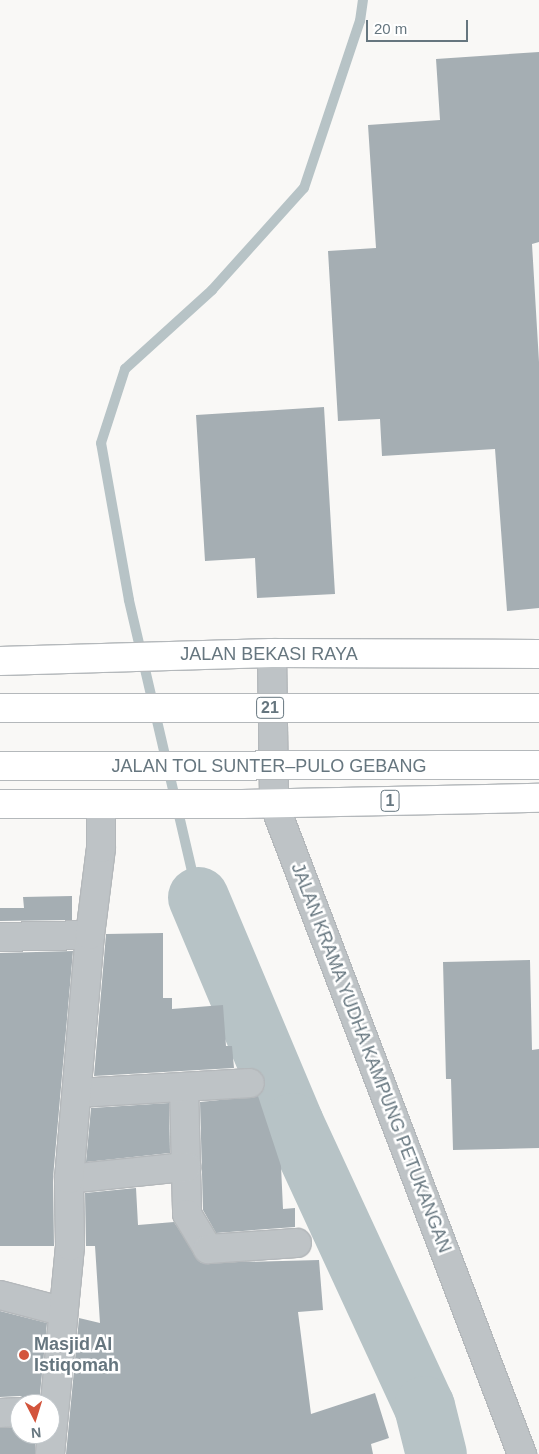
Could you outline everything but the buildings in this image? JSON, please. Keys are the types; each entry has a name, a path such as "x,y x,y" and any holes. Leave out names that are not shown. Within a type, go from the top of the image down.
{"highway":[{"name":"JALAN BEKASI RAYA","path":"0,661 239,653 539,654"},
{"name":"21","path":"0,708 539,708"},
{"name":"JALAN TOL SUNTER–PULO GEBANG","path":"0,766 539,765"},
{"name":"1","path":"0,804 274,804 539,798"}],"street":[{"name":"JALAN KRAMA YUDHA KAMPUNG PETUKANGAN","path":"272,653 274,804 522,1454"},
{"path":"53,1394 61,1310 70,1246 69,1179 78,1092 90,935 101,848 112,805"},
{"path":"0,937 90,935"},
{"path":"78,1092 250,1083"},
{"path":"184,1087 187,1214 208,1249 297,1243"},
{"path":"69,1179 186,1167"},
{"path":"0,1295 61,1310"}],"waterway":[{"path":"198,897 129,600 101,443 125,369 212,290 304,188 360,21 363,0"},
{"path":"198,897 293,1123 424,1406 436,1454"}],"place":[{"name":"Masjid Al Istiqomah","path":"24,1355"}]}
